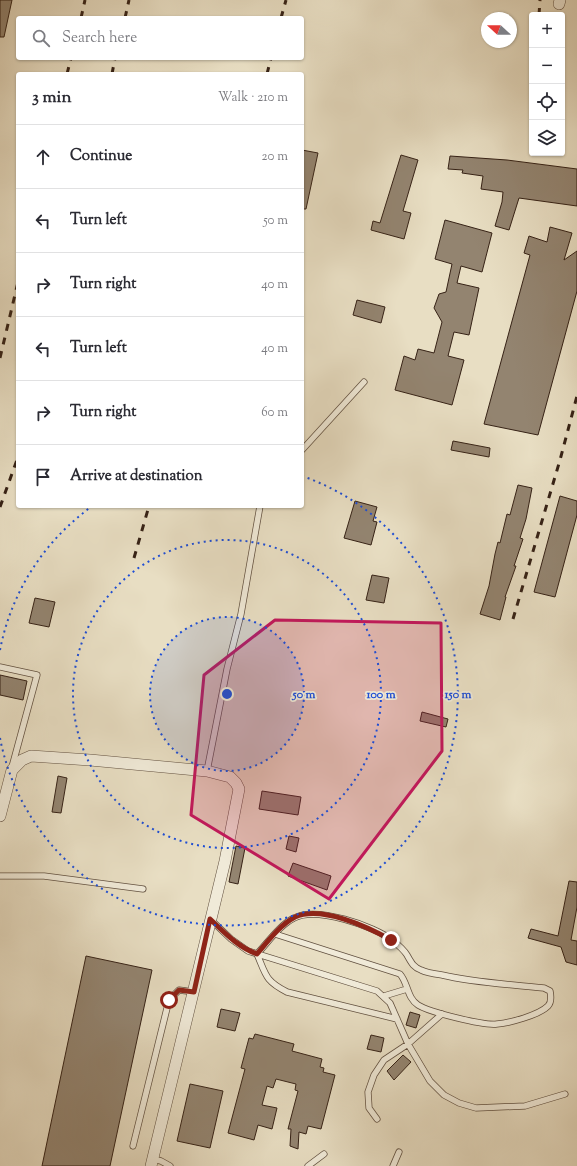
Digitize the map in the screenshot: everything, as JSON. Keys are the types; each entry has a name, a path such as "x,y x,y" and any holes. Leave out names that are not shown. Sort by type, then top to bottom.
{"street":[{"path":"0,816 12,770 22,760 31,756 207,771 230,777 239,789 225,861 152,1162"}],"lane":[{"path":"304,448 364,382"},
{"path":"207,771 227,669 241,614 260,508"},
{"path":"0,667 37,675 12,770"},
{"path":"0,876 44,876 142,889"},
{"path":"257,954 275,934 286,923 296,917 306,914 332,915 371,929 391,940 407,954 413,965 422,971 453,978 544,988 550,991 552,998 549,1005 532,1016 496,1025 442,1014 430,1011 416,1004 409,996 405,980 400,974 275,934"},
{"path":"210,919 238,944 257,954 377,991 384,996 390,1003 408,1044 430,1082 444,1095 459,1103 476,1108 525,1106 565,1094"},
{"path":"257,954 267,977 274,985 287,992 397,1019"},
{"path":"384,996 407,989"},
{"path":"133,1146 169,1000 179,990 194,992"},
{"path":"377,1120 369,1108 368,1092 374,1075 384,1060 408,1044 442,1014"},
{"path":"393,1166 399,1152"},
{"path":"308,1166 324,1154"},
{"path":"152,1162 161,1161 170,1166"}],"highlighted area":[{"path":"275,620 441,623 442,751 329,899 191,815 204,675"}],"building":[{"path":"0,0 12,0 4,37 0,37"},
{"path":"304,150 318,153 306,209 304,209"},
{"path":"401,155 418,160 403,211 411,213 404,239 371,230 373,221 380,223"},
{"path":"450,156 507,160 577,169 577,206 519,198 509,230 495,226 502,202 503,192 481,189 483,176 462,173 463,170 448,169"},
{"path":"445,220 492,233 482,272 461,266 457,283 479,288 469,335 454,332 448,356 464,360 452,405 395,390 404,356 415,360 418,349 434,353 442,322 434,308 439,294 446,292 452,264 435,259"},
{"path":"550,227 572,233 564,260 577,251 577,291 538,435 484,424 530,255 524,253 529,236 547,242"},
{"path":"357,300 385,307 381,323 353,315"},
{"path":"453,441 490,448 489,457 451,450"},
{"path":"518,485 532,488 526,519 520,538 523,539 514,566 516,566 505,597 500,620 480,614 489,586 498,542 500,543 507,514 510,515"},
{"path":"560,496 577,501 577,515 555,597 534,592"},
{"path":"355,501 377,507 373,521 377,522 371,545 344,538"},
{"path":"372,575 389,578 384,603 366,600"},
{"path":"35,598 55,602 49,627 29,623"},
{"path":"0,675 27,681 23,700 0,695"},
{"path":"422,712 448,719 446,727 420,721"},
{"path":"58,776 67,778 61,813 52,812"},
{"path":"262,791 301,797 298,815 259,809"},
{"path":"289,836 299,838 296,852 286,849"},
{"path":"236,846 245,848 238,884 229,882"},
{"path":"293,863 331,876 327,890 288,876"},
{"path":"569,881 577,882 577,907 571,940 577,941 577,965 566,962 561,947 528,938 531,929 558,936"},
{"path":"86,956 152,970 110,1166 42,1166"},
{"path":"221,1009 240,1013 235,1031 217,1027"},
{"path":"410,1012 420,1015 416,1028 406,1025"},
{"path":"255,1034 294,1044 292,1051 322,1059 320,1067 324,1068 323,1072 335,1075 321,1129 308,1126 306,1134 299,1132 298,1149 290,1146 291,1129 288,1129 298,1091 295,1090 296,1084 276,1079 273,1088 267,1086 262,1105 277,1108 272,1129 258,1125 254,1140 228,1133 245,1069 241,1068 249,1038 253,1039"},
{"path":"371,1035 384,1038 381,1052 367,1049"},
{"path":"403,1055 411,1062 394,1080 387,1071"},
{"path":"190,1084 223,1091 210,1148 177,1141"}],"railway":[{"path":"81,16 85,0"},
{"path":"125,16 129,0"},
{"path":"282,16 286,0"},
{"path":"539,12 540,0"},
{"path":"68,72 70,60"},
{"path":"112,72 115,60"},
{"path":"268,72 270,60"},
{"path":"0,358 16,290"},
{"path":"513,619 560,460 577,396"},
{"path":"0,507 16,463"},
{"path":"134,558 148,508"}],"route":[{"path":"169,1000 179,990 194,992 210,919 231,939 257,954 286,923 296,917 306,914 332,915 371,929 391,940"}]}
